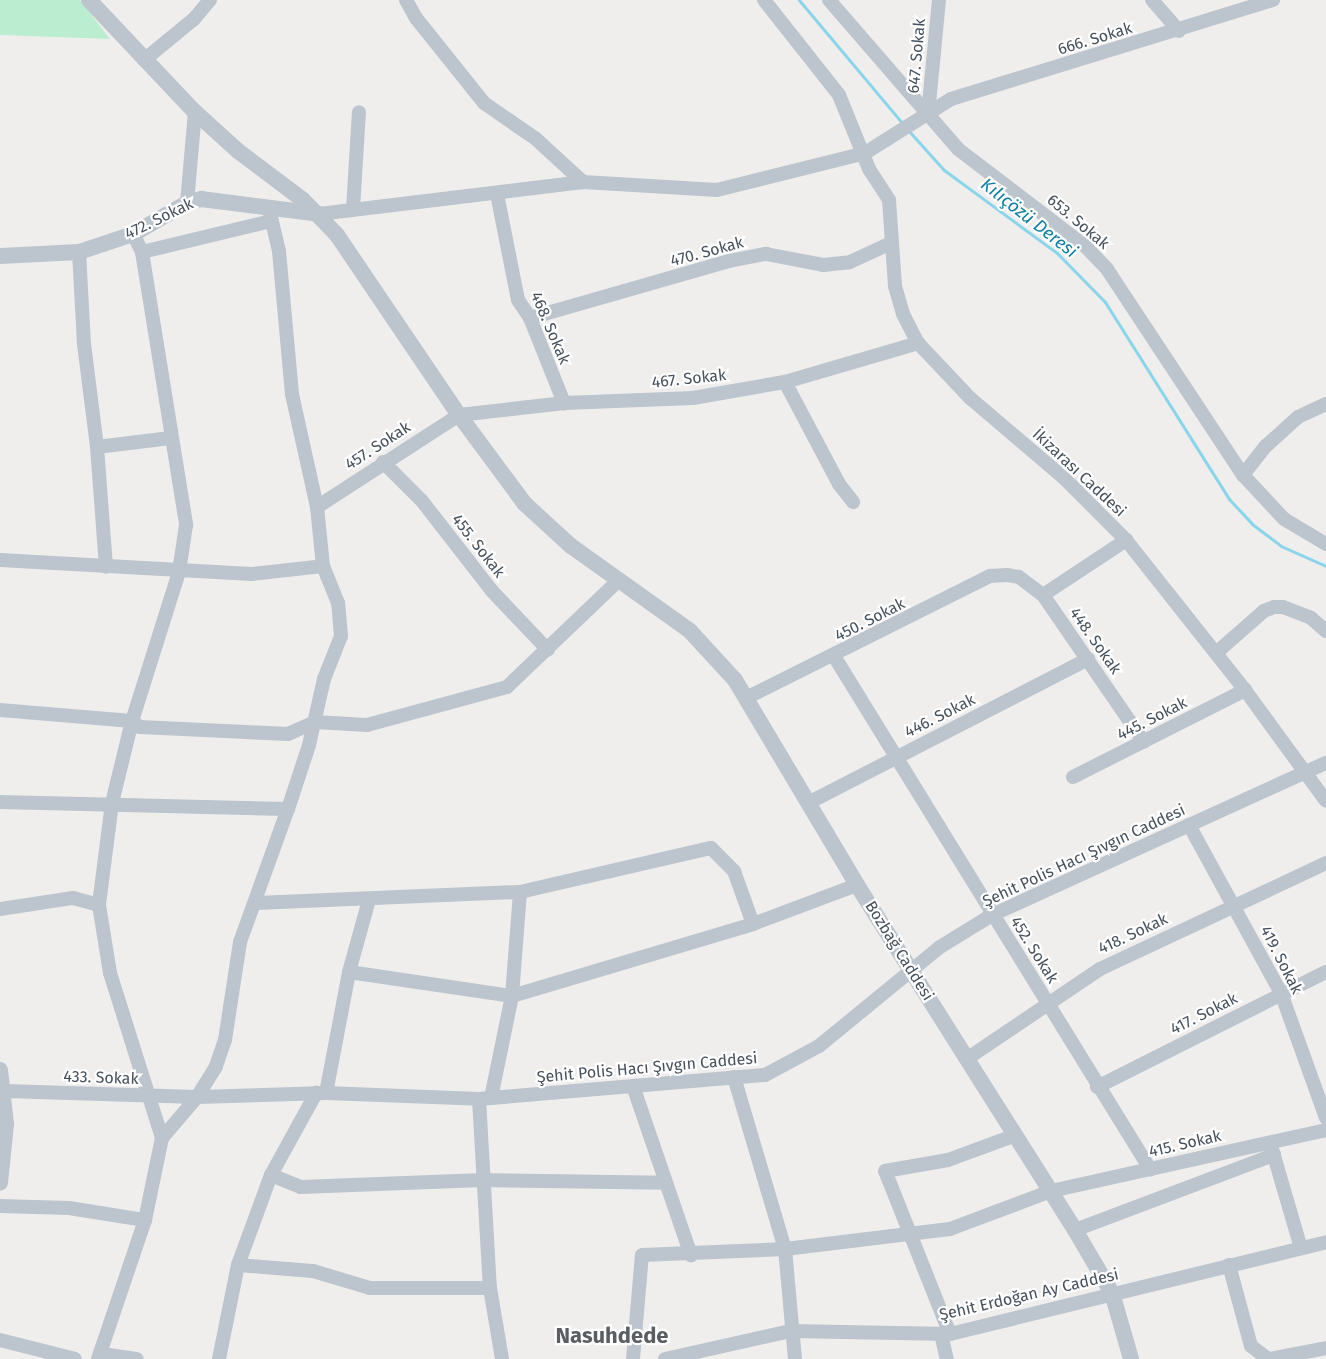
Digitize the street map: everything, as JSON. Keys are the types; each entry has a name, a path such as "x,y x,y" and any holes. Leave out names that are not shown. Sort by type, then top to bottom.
{"street":[{"name":"Bozbağ Caddesi","path":"89,0 195,112 238,151 319,214 337,235 459,415 524,503 572,546 701,641 748,697 857,885 1076,1230 1112,1293 1131,1359"},
{"path":"144,60 194,19 210,0"},
{"path":"406,0 416,18 484,103 536,139 583,182"},
{"name":"İkizarası Caddesi","path":"764,0 839,95 865,153 874,180 889,200 891,243 898,299 918,343 970,398 1064,478 1126,540 1245,690 1326,801"},
{"name":"653. Sokak","path":"829,0 958,149 1086,247 1107,269 1244,476 1284,519 1326,544"},
{"name":"647. Sokak","path":"928,114 939,0"},
{"path":"1152,0 1179,31"},
{"name":"666. Sokak","path":"319,214 583,182 717,189 865,153 890,140 951,99 1179,31 1273,0"},
{"path":"187,203 195,112"},
{"path":"353,209 359,112"},
{"name":"468. Sokak","path":"497,194 518,300 530,318 564,403"},
{"name":"472. Sokak","path":"0,256 79,252 133,234 187,203 217,199 270,215 319,214"},
{"path":"142,252 270,215 279,251 292,394 317,507 323,566 342,621 315,722 288,809 233,972 225,1040 216,1066 196,1097 162,1138"},
{"path":"133,234 142,252 170,438 184,497 186,525 179,572 132,721 112,803 99,905 110,973 162,1138 145,1220 100,1356 137,1359"},
{"name":"470. Sokak","path":"530,318 729,261 766,254 823,265 850,262 891,243"},
{"path":"79,252 84,344 97,447 106,567"},
{"name":"467. Sokak","path":"459,415 564,403 693,398 785,382 918,343"},
{"path":"785,382 839,484 853,502"},
{"path":"1244,476 1266,446 1298,417 1326,405"},
{"name":"457. Sokak","path":"317,507 383,462 459,415"},
{"path":"97,447 170,438"},
{"name":"455. Sokak","path":"383,462 422,501 492,591 548,650"},
{"path":"1043,595 1126,540"},
{"path":"0,560 179,572 252,574 323,566"},
{"name":"448. Sokak","path":"1006,574 1019,578 1043,595 1144,742"},
{"name":"450. Sokak","path":"748,697 990,576 1006,574"},
{"path":"0,710 132,721 140,727 288,734 315,722 367,725 507,687 619,580"},
{"path":"1216,653 1264,611 1274,607 1283,607 1311,618 1326,630"},
{"name":"452. Sokak","path":"834,656 898,756 992,915 1048,1002 1097,1087 1150,1169"},
{"name":"446. Sokak","path":"808,803 1088,659"},
{"name":"445. Sokak","path":"1073,777 1245,690"},
{"name":"Şehit Polis Hacı Şıvgın Caddesi","path":"196,1097 321,1093 485,1098 765,1075 807,1054 940,947 992,915 1326,763"},
{"path":"0,801 288,809"},
{"name":"419. Sokak","path":"1189,825 1281,993 1326,1118"},
{"path":"256,903 520,892 711,848 734,871 753,924"},
{"name":"418. Sokak","path":"968,1058 1100,969 1326,863"},
{"path":"349,972 512,996 753,924 857,885"},
{"path":"502,1359 490,1288 483,1180 485,1098 512,996 520,892"},
{"path":"0,909 73,898 99,905"},
{"path":"219,1359 238,1265 272,1175 321,1093 349,972 369,900"},
{"name":"417. Sokak","path":"1097,1087 1326,972"},
{"path":"0,1070 4,1091 0,1183"},
{"path":"734,1077 785,1249 790,1331 795,1359"},
{"path":"633,1086 691,1255"},
{"name":"433. Sokak","path":"4,1091 196,1097"},
{"name":"415. Sokak","path":"633,1359 642,1255 691,1255 785,1249 950,1229 1051,1191 1326,1130"},
{"path":"947,1359 946,1334 911,1234 885,1171 948,1160 1016,1135"},
{"path":"1269,1142 1301,1248"},
{"path":"1076,1230 1274,1155"},
{"path":"272,1175 301,1187 483,1180 665,1183"},
{"path":"0,1206 69,1208 145,1220"},
{"name":"Şehit Erdoğan Ay Caddesi","path":"665,1359 790,1331 946,1334 1326,1242"},
{"path":"238,1265 313,1271 370,1288 490,1288"},
{"path":"1229,1265 1251,1346 1269,1359 1326,1348"},
{"path":"0,1340 75,1359"}],"green space":[{"path":"0,0 80,0 110,39 0,35"}],"waterway":[{"name":"Kılıçözü Deresi","path":"799,0 904,125"},
{"name":"Kılıçözü Deresi","path":"908,130 944,170 1057,253 1105,302 1229,499 1252,524 1281,546 1326,566"}],"district":[{"name":"Nasuhdede","path":"612,1336"}]}
